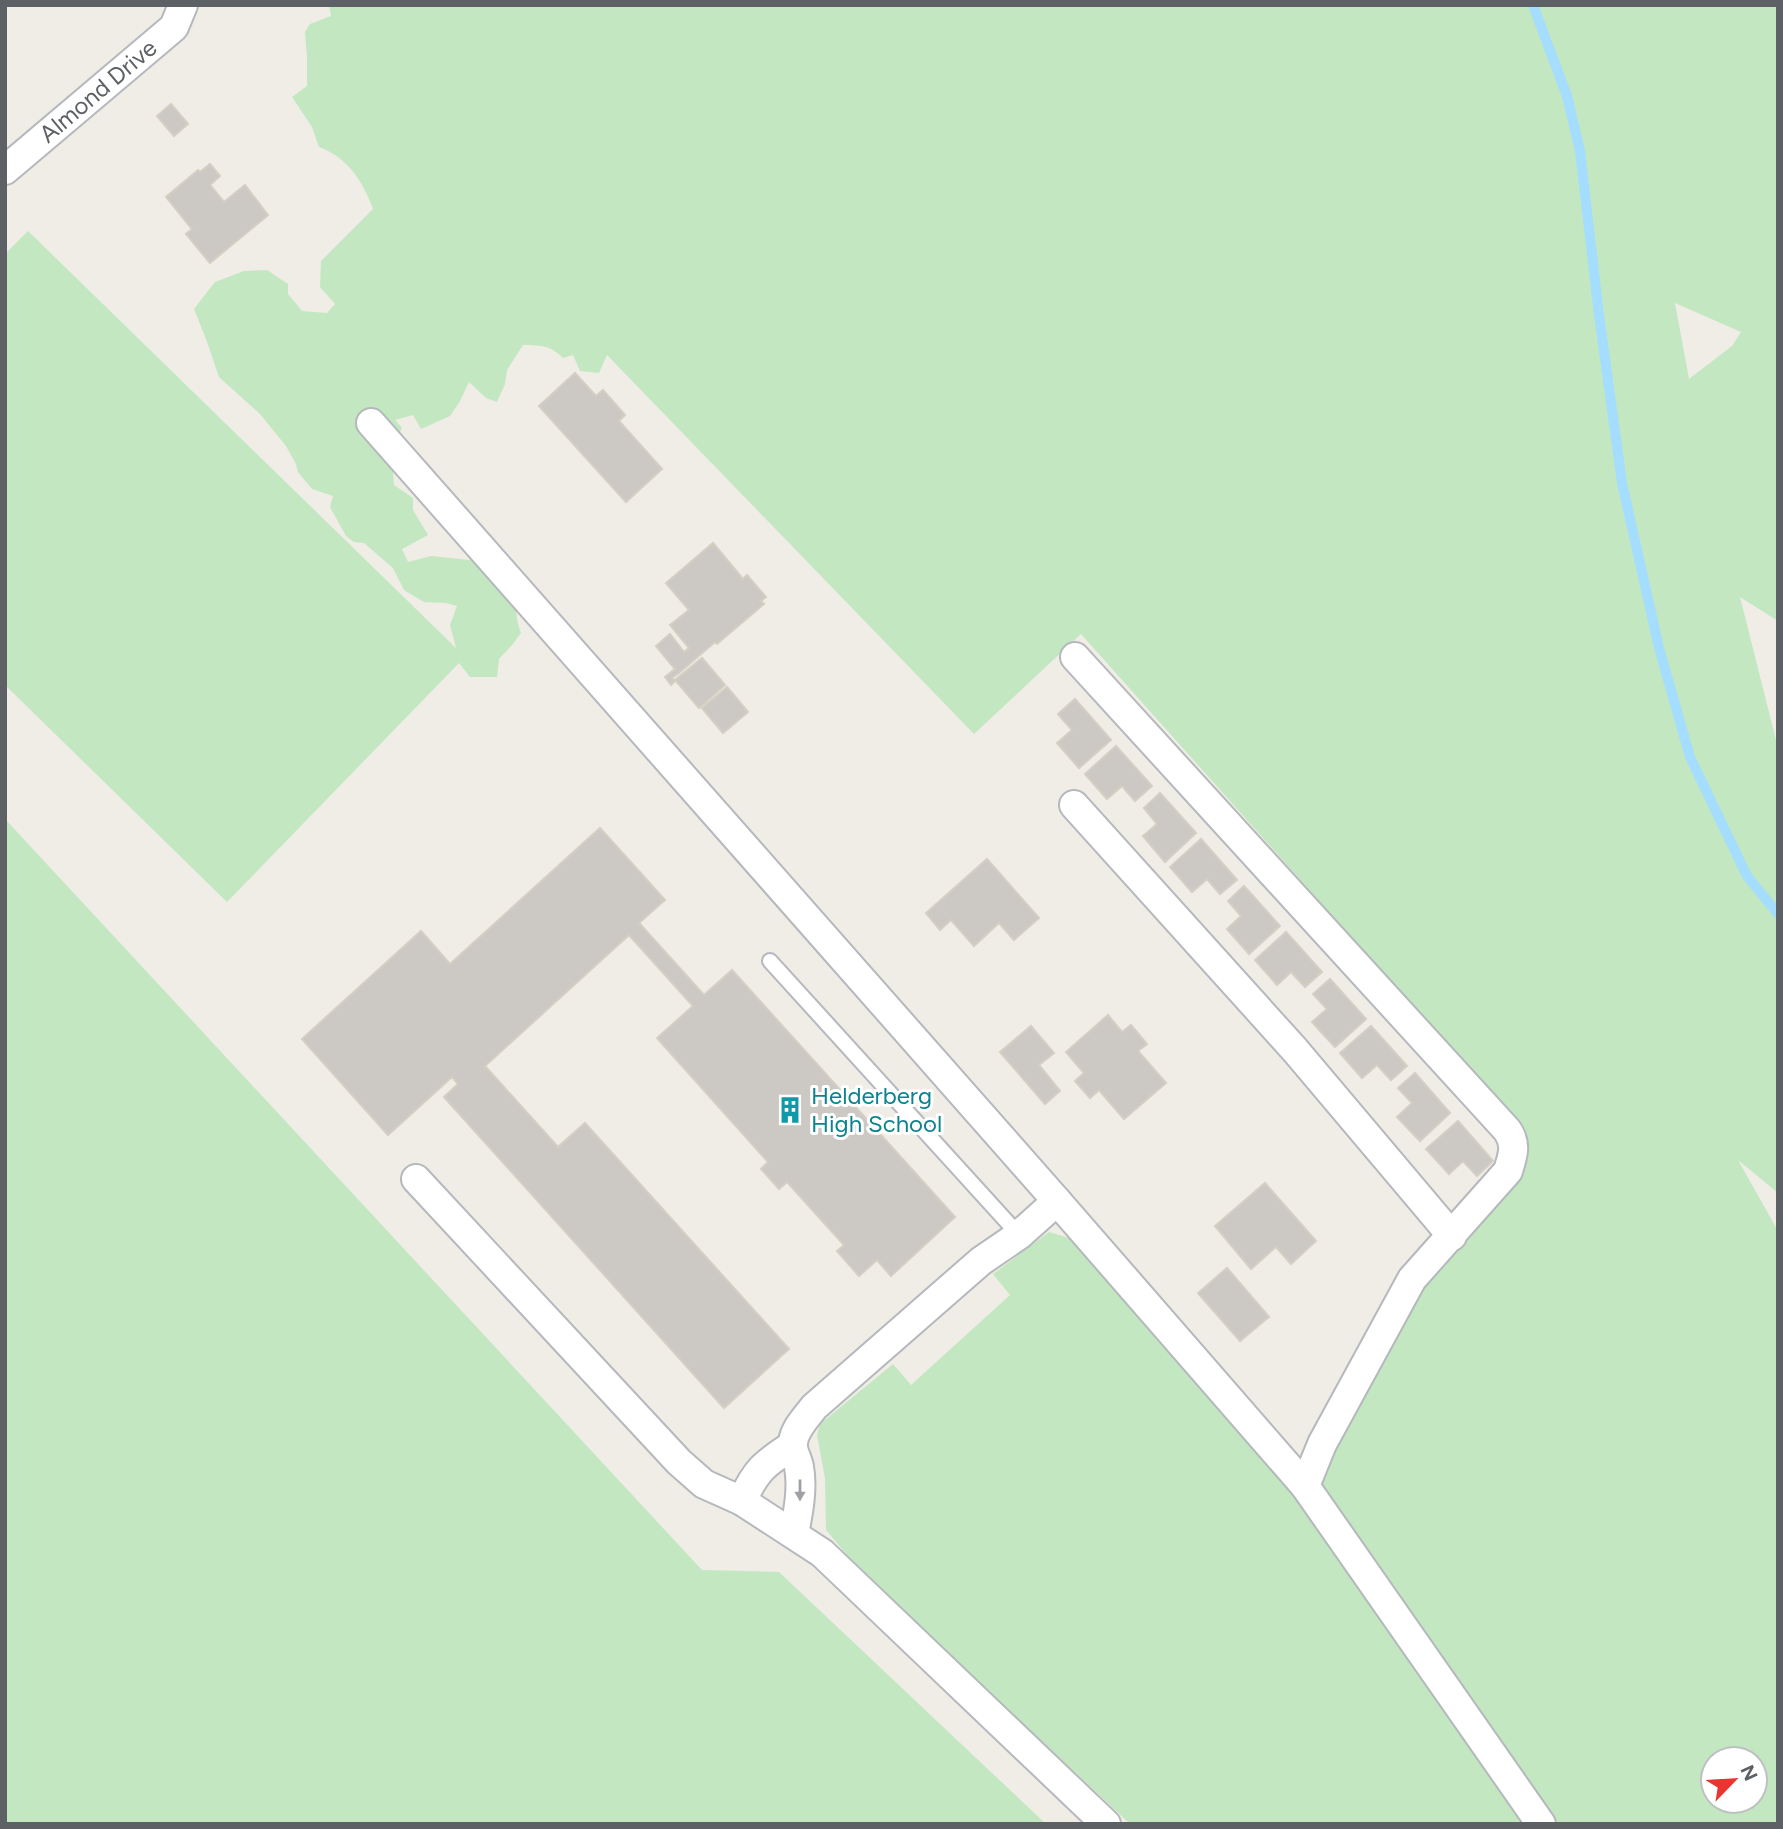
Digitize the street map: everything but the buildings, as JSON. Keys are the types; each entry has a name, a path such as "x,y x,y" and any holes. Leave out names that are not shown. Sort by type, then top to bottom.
{"street":[{"name":"Almond Drive","path":"5,170 174,27 183,5"},
{"path":"371,423 1305,1486 1541,1824"},
{"path":"1075,657 1511,1136 1514,1153 1508,1171 1412,1279 1322,1444 1305,1486"},
{"path":"1074,805 1294,1050 1452,1236"},
{"path":"416,1178 679,1462 704,1483 742,1501 822,1553 1106,1824"},
{"path":"794,1534 799,1505 800,1469 793,1445 797,1430 814,1407 981,1261 1019,1236 1057,1201"},
{"path":"742,1501 752,1480 767,1462 793,1445"}],"lane":[{"path":"770,961 1019,1236"}],"green space":[{"path":"329,5 1778,5 1778,621 1740,597 1778,748 1778,1193 1738,1160 1778,1231 1778,1824 1554,1824 1323,1499 1323,1456 1419,1285 1519,1168 1486,1088 1081,634 974,734 607,355 599,373 580,371 573,355 563,358 549,348 523,345 507,370 505,384 497,402 486,398 469,382 450,416 421,429 413,415 395,420 402,428 389,454 398,463 393,472 394,485 413,498 413,510 428,535 402,549 408,562 431,556 479,561 519,586 516,610 521,633 499,659 497,677 470,677 459,663 227,902 5,685 5,254 28,231 456,648 450,625 457,606 424,602 404,590 393,568 364,543 354,542 346,536 330,507 333,496 312,489 298,472 286,446 260,414 219,377 194,309 215,282 244,271 267,270 288,284 288,294 302,311 327,313 335,304 320,287 321,261 373,209 353,171 338,157 319,147 312,127 292,97 307,86 305,32 310,24 331,16","holes":["1675,303 1741,332 1732,346 1689,379"]},
{"path":"5,819 702,1570 779,1572 1046,1824 5,1824"},
{"path":"1049,1232 1082,1242 1295,1492 1528,1824 1130,1824 859,1569 826,1530 825,1478 817,1435 820,1424 893,1364 911,1385 1010,1295 993,1274"}],"waterway":[{"path":"1533,5 1567,96 1580,151 1622,483 1659,648 1690,757 1747,876 1778,914"}],"place":[{"name":"Helderberg High School","path":"790,1110"}]}
